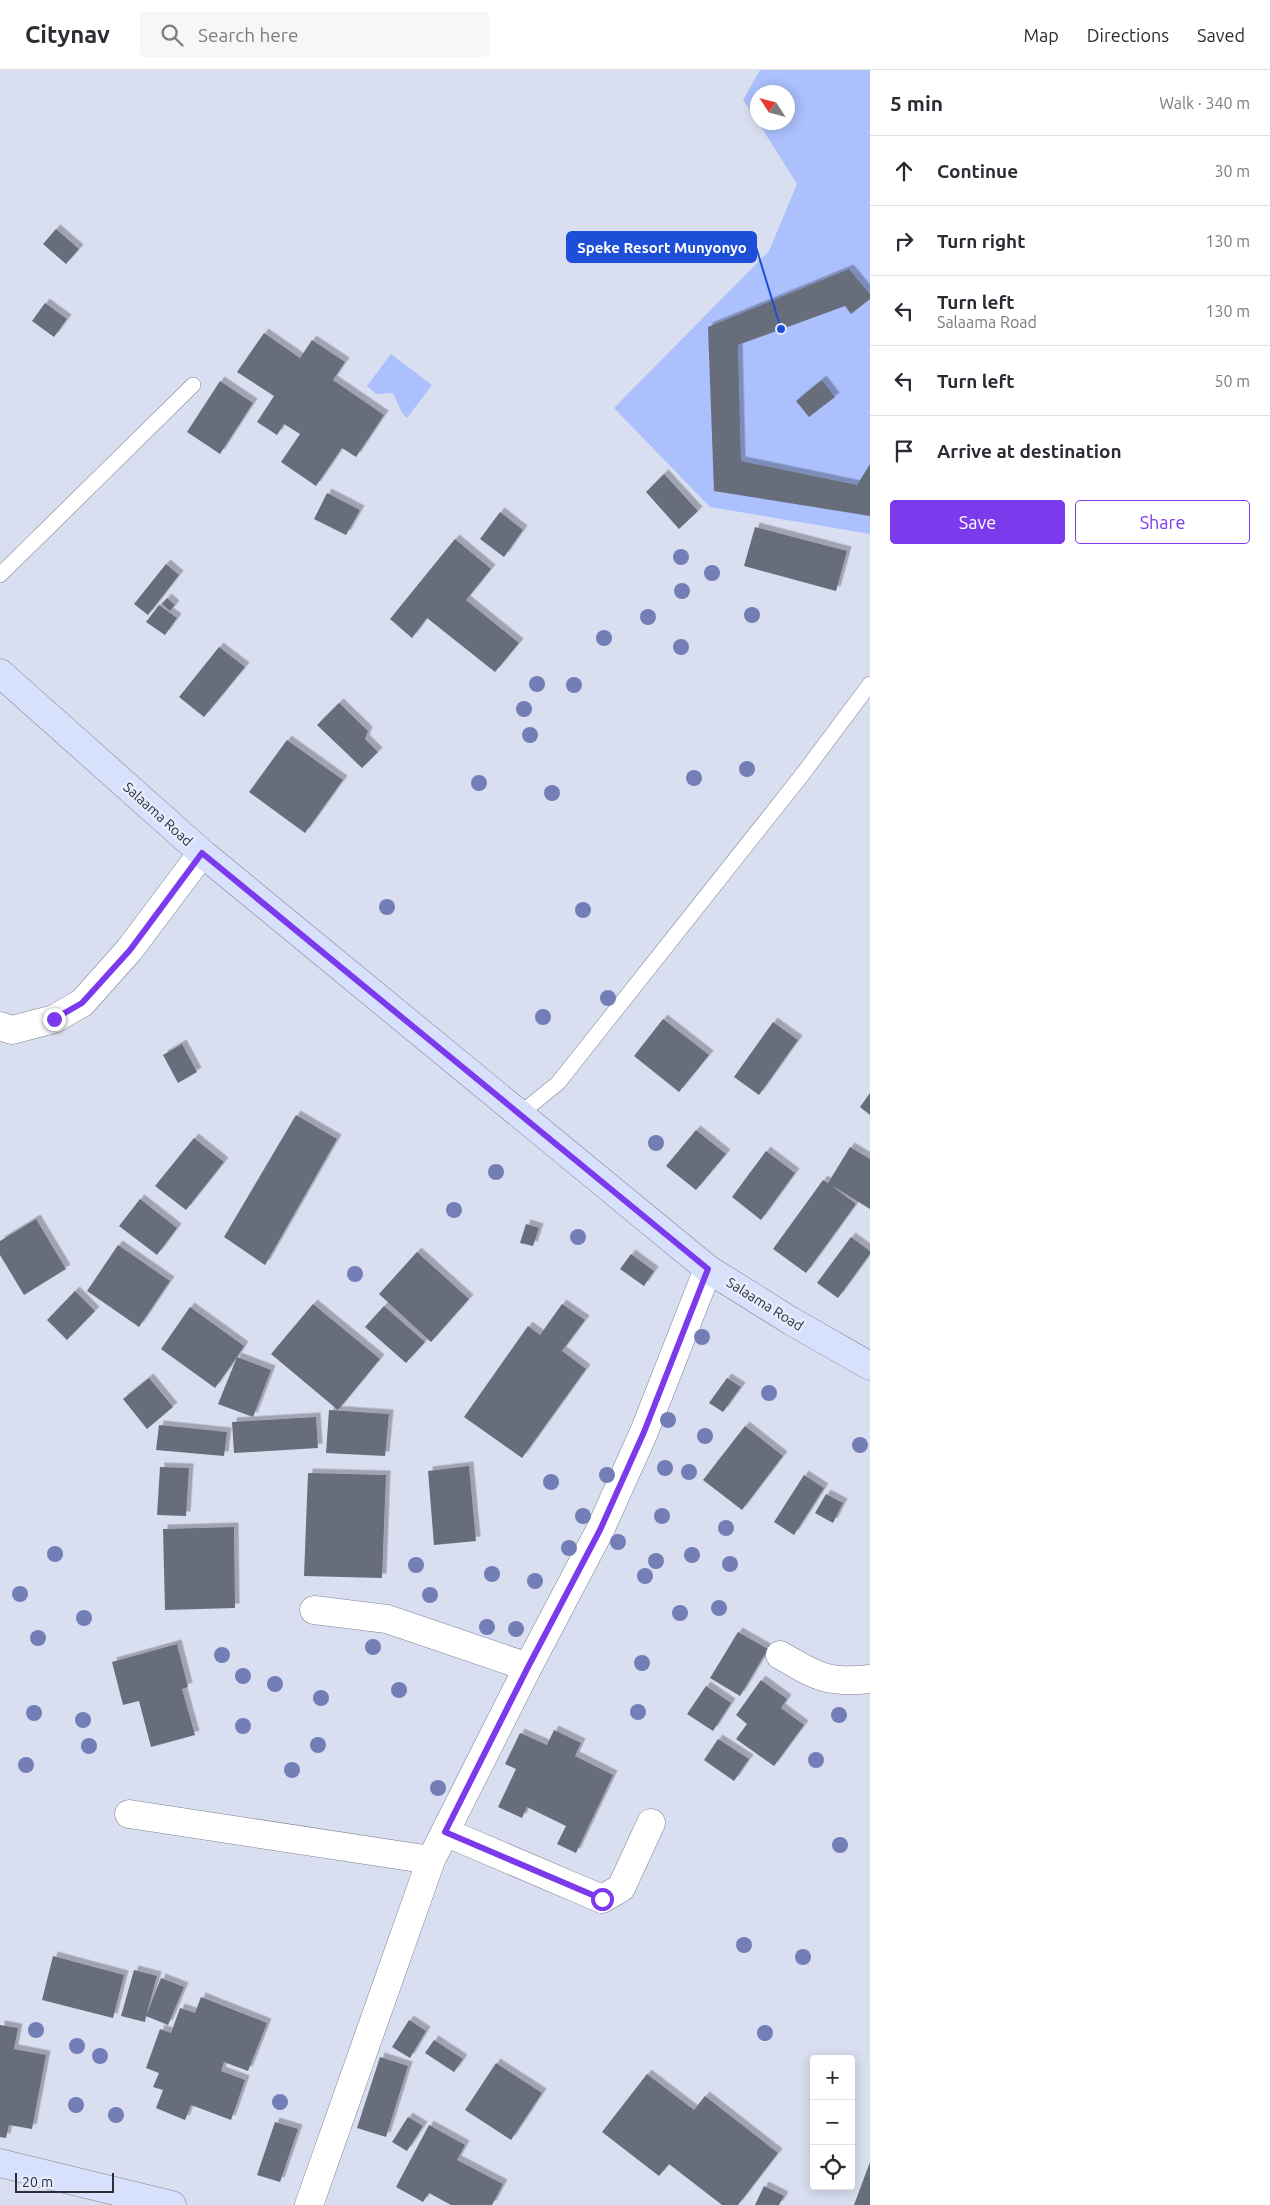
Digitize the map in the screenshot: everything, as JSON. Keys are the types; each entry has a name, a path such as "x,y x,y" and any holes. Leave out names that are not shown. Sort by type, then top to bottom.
{"street":[{"name":"Salaama Road","path":"0,673 202,853 708,1269 791,1321 870,1366"},
{"path":"0,1026 12,1030 54,1019 82,1003 130,950 202,853"},
{"path":"309,2205 431,1860 528,1667 600,1530 644,1432 708,1269"},
{"path":"314,1610 387,1619 528,1667"},
{"path":"780,1655 815,1675 844,1682 870,1679"},
{"path":"129,1814 431,1860"},
{"path":"445,1832 602,1899 621,1888 651,1823"},
{"path":"0,2163 172,2205"}],"lane":[{"path":"0,576 193,385"},
{"path":"520,1114 558,1083 802,775 870,684"}],"shaded area":[{"path":"760,70 870,70 870,534 710,507 614,408 769,251 797,184 763,130 795,130 795,85 752,85"},
{"path":"750,88 750,110 743,100"},
{"path":"391,354 432,385 407,418 402,413 393,393 376,394 367,386"}],"building":[{"path":"56,229 79,249 66,264 43,244"},
{"path":"849,269 870,294 870,299 851,314 845,306 738,345 741,461 857,485 870,464 870,516 714,491 708,327"},
{"path":"45,303 67,319 54,337 32,321"},
{"path":"264,333 300,358 312,340 345,362 333,380 384,415 356,457 342,448 316,486 281,462 300,434 284,424 277,435 257,422 274,396 237,372"},
{"path":"822,380 835,397 809,417 796,401"},
{"path":"220,381 253,403 220,454 187,432"},
{"path":"664,474 698,511 679,529 646,492"},
{"path":"327,493 360,510 346,535 314,519"},
{"path":"500,512 523,530 504,557 480,539"},
{"path":"755,527 847,551 836,591 744,566"},
{"path":"455,539 491,569 466,600 519,643 495,672 427,618 412,638 390,619"},
{"path":"166,564 179,575 148,615 134,604"},
{"path":"167,598 175,605 170,611 162,604"},
{"path":"159,605 177,618 165,635 146,622"},
{"path":"219,647 245,667 204,717 179,697"},
{"path":"339,703 368,731 365,739 378,752 362,768 317,725"},
{"path":"287,740 343,780 305,833 249,792"},
{"path":"663,1019 709,1055 679,1092 634,1056"},
{"path":"773,1022 798,1040 759,1095 734,1077"},
{"path":"182,1044 197,1072 178,1083 163,1055"},
{"path":"870,1093 870,1115 860,1107"},
{"path":"296,1115 337,1139 265,1265 224,1237"},
{"path":"696,1130 726,1154 696,1190 666,1166"},
{"path":"194,1138 224,1162 186,1210 155,1186"},
{"path":"850,1147 870,1159 870,1209 831,1185 856,1204 806,1273 773,1249 823,1180 828,1183"},
{"path":"766,1151 795,1173 761,1220 732,1197"},
{"path":"140,1199 177,1228 157,1255 119,1226"},
{"path":"36,1219 66,1269 24,1295 0,1255 0,1241"},
{"path":"526,1224 539,1228 533,1246 520,1243"},
{"path":"851,1237 870,1251 870,1254 838,1298 817,1283"},
{"path":"118,1245 170,1281 139,1327 87,1291"},
{"path":"417,1252 469,1299 431,1342 379,1294"},
{"path":"631,1254 654,1271 644,1286 620,1269"},
{"path":"75,1291 95,1311 67,1340 47,1320"},
{"path":"313,1304 380,1359 338,1410 271,1354"},
{"path":"562,1304 585,1320 562,1351 586,1369 522,1458 464,1417 528,1326 540,1335"},
{"path":"384,1306 425,1342 406,1363 365,1327"},
{"path":"190,1307 244,1346 215,1388 161,1349"},
{"path":"237,1357 271,1370 253,1417 218,1404"},
{"path":"149,1378 173,1407 147,1429 123,1399"},
{"path":"727,1378 741,1387 723,1412 709,1403"},
{"path":"329,1410 389,1414 385,1456 326,1453"},
{"path":"316,1417 318,1448 234,1453 232,1422"},
{"path":"159,1425 227,1432 224,1456 156,1450"},
{"path":"745,1426 783,1456 742,1510 703,1480"},
{"path":"469,1466 476,1541 434,1545 428,1471"},
{"path":"160,1467 189,1468 186,1516 157,1515"},
{"path":"308,1473 386,1475 382,1578 304,1576"},
{"path":"804,1475 824,1488 794,1535 774,1522"},
{"path":"826,1494 843,1503 833,1523 815,1513"},
{"path":"234,1527 235,1608 165,1610 163,1529"},
{"path":"738,1632 768,1649 740,1696 710,1678"},
{"path":"177,1644 188,1687 182,1689 195,1735 151,1747 139,1701 123,1705 112,1662"},
{"path":"761,1680 787,1699 781,1708 804,1725 774,1766 736,1739 747,1724 736,1715"},
{"path":"706,1686 731,1703 713,1731 687,1714"},
{"path":"554,1730 581,1743 575,1756 613,1775 576,1853 557,1844 566,1826 527,1807 522,1818 498,1807 516,1769 505,1764 520,1733 547,1745"},
{"path":"718,1739 749,1759 734,1781 704,1760"},
{"path":"53,1956 124,1975 113,2018 42,2000"},
{"path":"134,1970 157,1976 145,2022 121,2016"},
{"path":"161,1978 184,1987 168,2025 146,2016"},
{"path":"201,1997 267,2023 248,2071 224,2062 221,2071 245,2080 231,2120 191,2105 185,2120 156,2108 163,2090 153,2087 159,2073 146,2068 160,2029 171,2033 180,2008 195,2013"},
{"path":"409,2020 426,2031 410,2058 392,2047"},
{"path":"0,2025 18,2028 14,2049 46,2055 32,2129 9,2125 6,2138 0,2137"},
{"path":"434,2040 463,2059 454,2072 425,2053"},
{"path":"380,2057 408,2066 386,2137 357,2128"},
{"path":"496,2063 542,2093 511,2140 465,2110"},
{"path":"647,2074 694,2110 705,2096 778,2153 738,2205 722,2205 669,2164 659,2176 602,2132"},
{"path":"408,2117 423,2126 407,2151 392,2142"},
{"path":"275,2122 298,2129 280,2182 257,2175"},
{"path":"429,2125 465,2145 457,2160 503,2184 492,2205 451,2205 429,2193 423,2202 396,2187"},
{"path":"870,2162 870,2205 854,2205"},
{"path":"764,2186 784,2196 779,2205 755,2205"}],"place":[{"name":"Speke Resort Munyonyo","path":"781,329"}],"route":[{"path":"54,1019 82,1003 130,950 202,853 708,1269 644,1432 600,1530 562,1600 445,1832 602,1899"}]}
